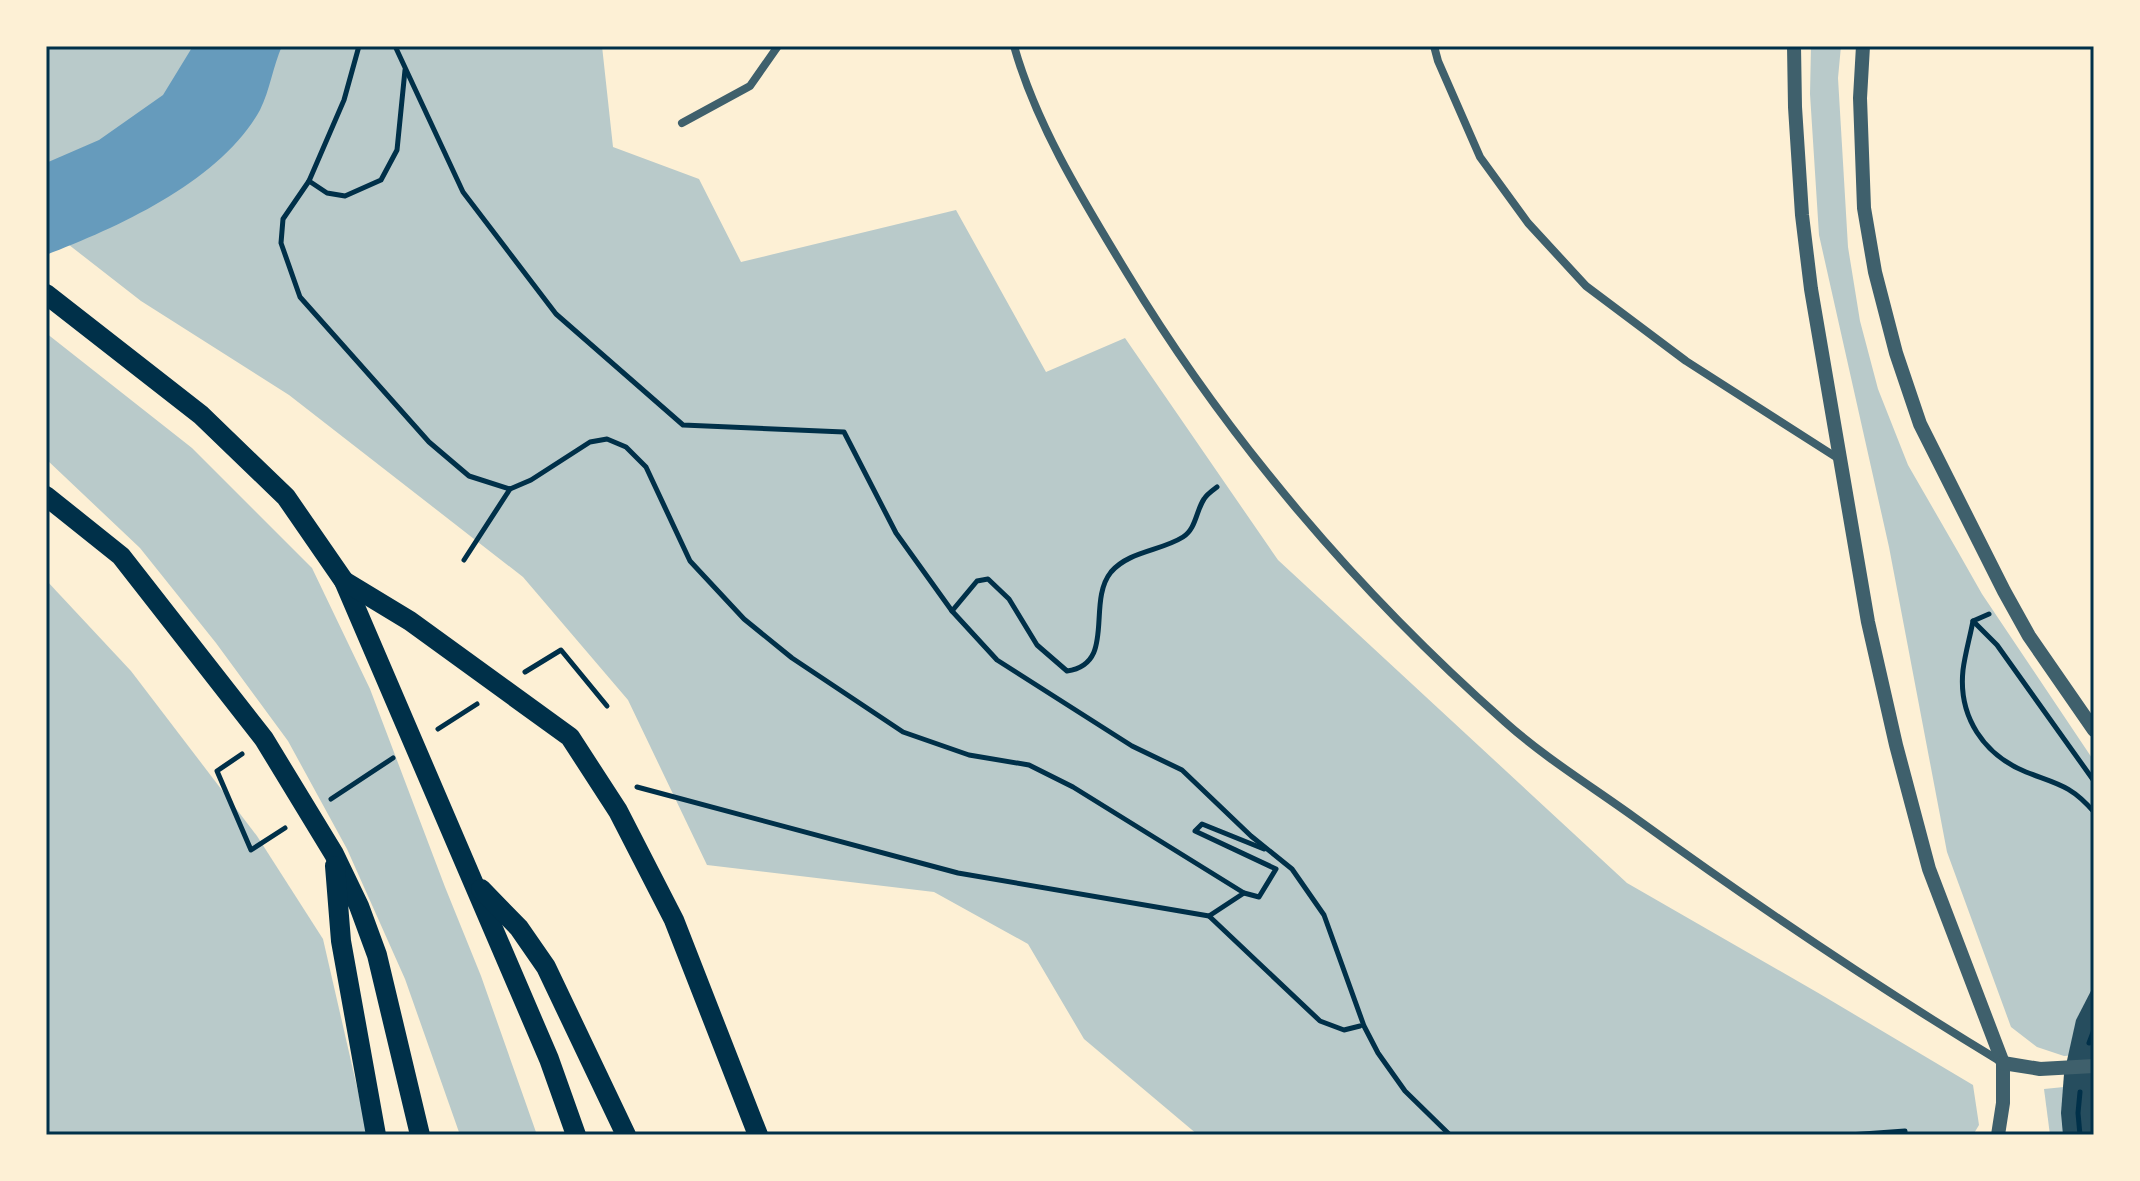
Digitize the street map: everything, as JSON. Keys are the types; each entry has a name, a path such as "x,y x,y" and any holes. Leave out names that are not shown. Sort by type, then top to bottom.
{"main road":[{"path":"46,294 201,415 265,476 286,497 344,581 549,1059 576,1135"},
{"path":"46,496 121,556 264,739 334,854 359,906 377,955 420,1135"},
{"path":"344,581 410,621 570,737 618,811 674,920 758,1135"},
{"path":"334,854 341,941 376,1135"},
{"path":"472,879 519,928 546,967 626,1135"}],"street":[{"path":"682,123 750,86 778,46"},
{"path":"1014,46 1049,133 1162,332 1229,424 1311,526 1395,616 1507,724 1698,863 2003,1063 2040,1069 2094,1066"},
{"path":"1434,46 1480,157 1528,223 1586,286 1686,361 1840,460"},
{"path":"1794,46 1802,215 1811,289 1868,622 1929,869 2003,1063 2003,1103 1998,1135"},
{"path":"1863,46 1860,98 1864,208 1875,272 1896,353 1920,424 2011,603 2029,636 2093,727"}],"path":[{"path":"359,46 344,100 309,181 283,219 281,243 300,297 429,442 469,476 510,489"},
{"path":"395,46 463,192 556,314 683,425 844,432 896,533 952,611 997,660 1132,746 1182,770 1251,836 1292,869 1324,915 1364,1026 1378,1053 1405,1091 1450,1135"},
{"path":"309,181 327,193 345,196 381,180 397,150 405,69"},
{"path":"464,560 510,489 531,480 590,442 607,439 626,447 646,467 690,561 744,619 792,658 903,732 969,755 1029,765 1073,787 1244,893 1259,897 1276,869 1195,831 1202,824 1264,849 1299,878"},
{"path":"952,611 977,581 988,579 1009,599 1037,645 1055,663 1067,671 1083,667 1093,657 1099,639 1099,601 1111,573 1135,556 1164,547 1187,535 1204,497 1217,487"},
{"path":"1973,621 2011,603"},
{"path":"1973,621 1997,645 2094,781"},
{"path":"1973,621 1963,671 1963,700 1976,735 2001,761 2054,780 2082,797 2094,812"},
{"path":"561,650 607,706"},
{"path":"217,771 251,850"},
{"path":"637,787 958,873 1209,916 1320,1021 1344,1030 1360,1026"},
{"path":"1209,916 1244,893"},
{"path":"1849,1135 1905,1131 1905,1135"}],"shaded area":[{"path":"46,46 602,46 613,147 699,179 741,262 956,210 1046,372 1125,338 1278,560 1627,883 1973,1085 1979,1125 1973,1135 1198,1135 1084,1039 1028,944 934,892 707,865 628,700 523,577 289,395 141,301 46,227"},
{"path":"1811,46 1841,46 1838,78 1848,247 1860,321 1878,389 1908,465 1982,594 2094,761 2094,1054 2064,1056 2037,1047 2011,1027 1947,852 1889,547 1819,235 1810,94"},
{"path":"46,333 192,448 312,568 370,689 481,976 537,1135 460,1135 405,979 347,849 288,741 216,643 140,548 46,459"},
{"path":"46,580 131,671 257,836 323,939 368,1135 46,1135"},
{"path":"2094,1084 2094,1135 2050,1135 2044,1089"}],"water":[{"path":"193,46 282,46 260,110 243,135 220,159 166,199 105,231 46,255 46,163 99,140 163,95"}],"building":[{"path":"2094,985 2094,1135 2063,1135 2064,1074 2076,1020"}]}
